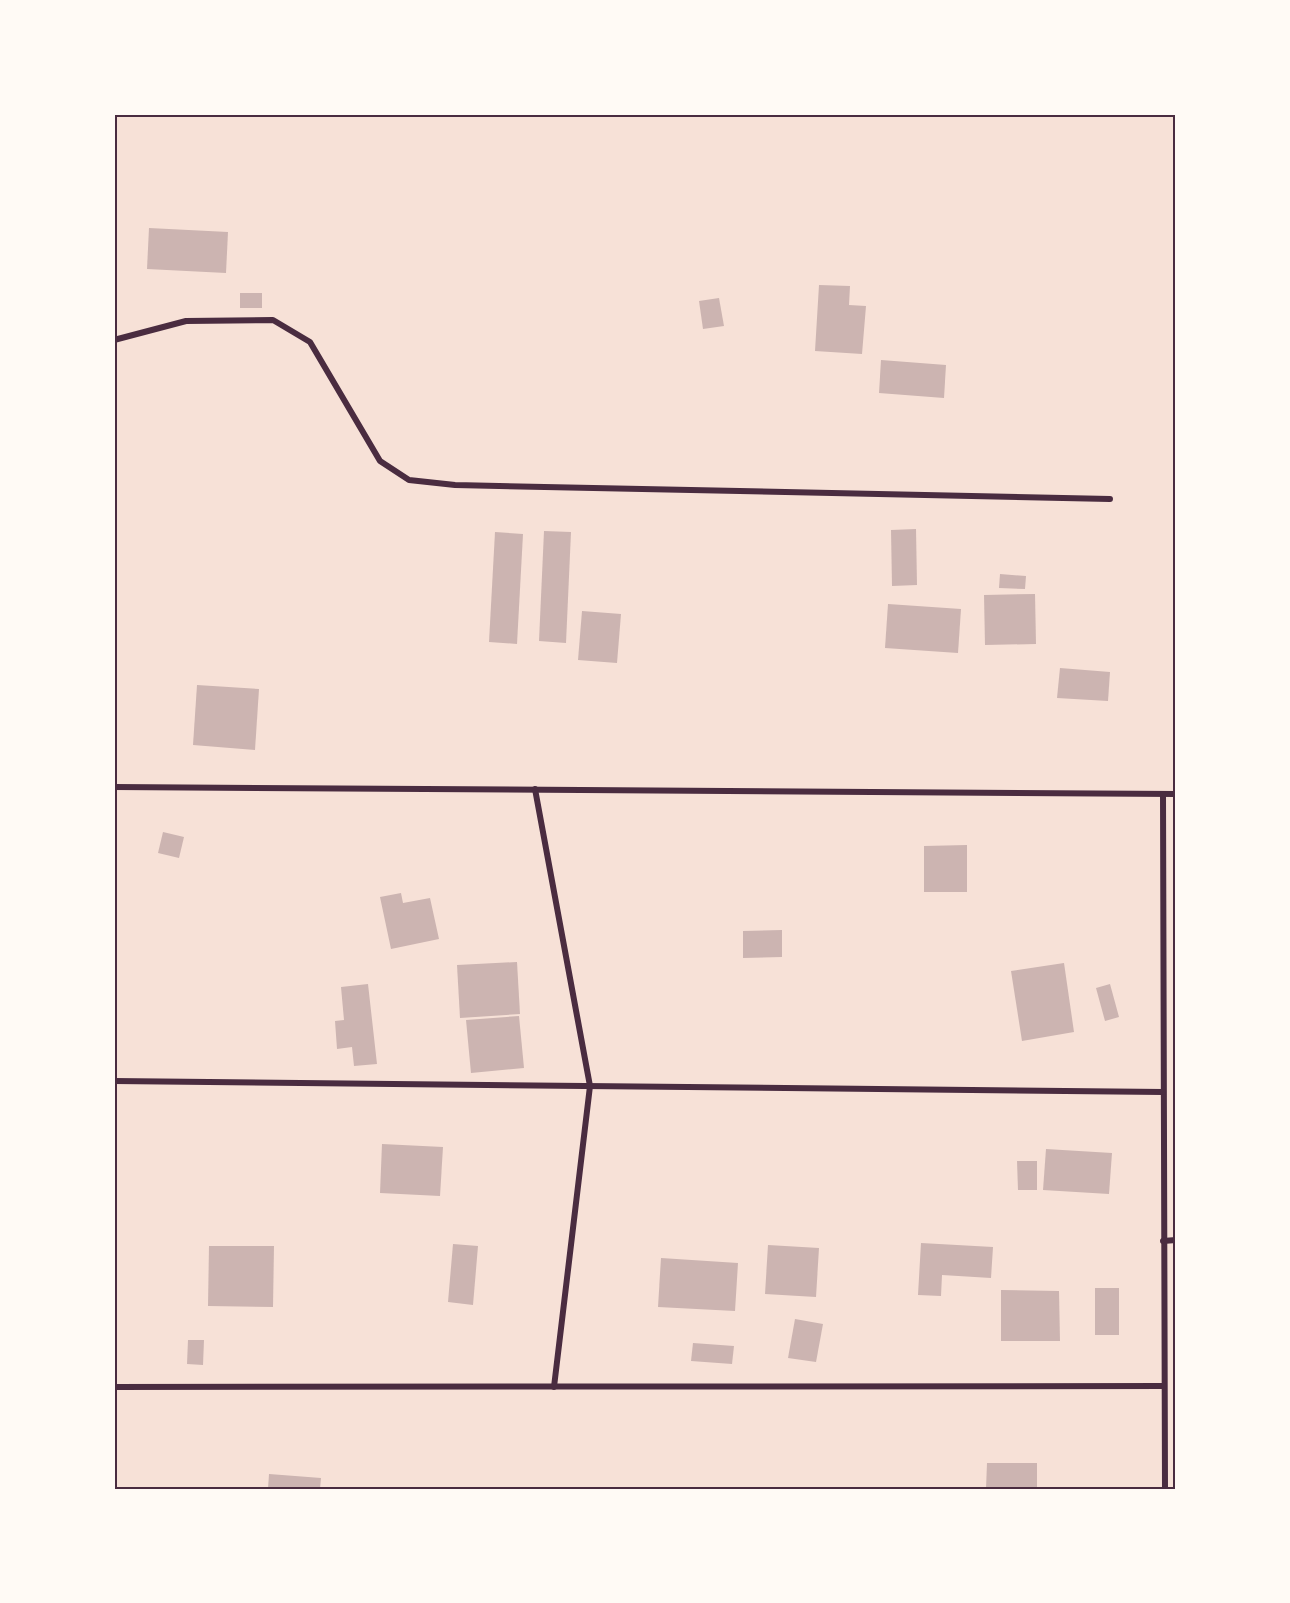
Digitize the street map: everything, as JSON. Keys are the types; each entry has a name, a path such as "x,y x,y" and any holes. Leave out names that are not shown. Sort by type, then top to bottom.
{"street":[{"path":"114,340 186,321 273,320 310,342 380,460 409,480 455,485 1110,499"},
{"path":"114,787 1176,794"},
{"path":"535,789 590,1086 554,1387"},
{"path":"1163,794 1165,1489"},
{"path":"114,1081 1163,1092"},
{"path":"1163,1241 1176,1240"},
{"path":"114,1387 1164,1386"}],"building":[{"path":"149,228 228,232 226,273 147,269"},
{"path":"819,285 850,286 849,305 866,306 862,354 815,351"},
{"path":"240,293 262,293 262,308 240,308"},
{"path":"719,298 724,326 703,329 699,301"},
{"path":"881,360 946,365 944,398 879,393"},
{"path":"916,529 917,585 892,586 891,530"},
{"path":"544,531 571,532 566,643 539,641"},
{"path":"495,532 523,534 517,644 489,642"},
{"path":"1000,574 1026,576 1025,589 999,588"},
{"path":"1035,594 1036,644 985,645 984,595"},
{"path":"888,604 961,609 958,653 885,648"},
{"path":"582,611 621,614 617,663 578,660"},
{"path":"1060,668 1110,672 1108,701 1057,698"},
{"path":"197,685 259,689 255,750 193,745"},
{"path":"163,832 184,837 179,858 158,853"},
{"path":"967,845 967,892 924,892 924,846"},
{"path":"401,893 403,903 430,898 439,939 391,949 380,897"},
{"path":"782,930 782,957 743,958 743,931"},
{"path":"517,962 520,1014 460,1018 457,965"},
{"path":"1064,963 1074,1032 1022,1041 1011,971"},
{"path":"368,984 377,1064 354,1066 352,1047 337,1049 335,1021 344,1020 341,987"},
{"path":"1110,984 1119,1017 1105,1021 1096,988"},
{"path":"519,1016 524,1068 471,1073 466,1020"},
{"path":"382,1144 443,1147 440,1196 380,1193"},
{"path":"1046,1149 1112,1153 1109,1194 1043,1190"},
{"path":"1017,1161 1037,1161 1037,1190 1018,1190"},
{"path":"921,1243 993,1247 991,1278 942,1275 941,1296 918,1295"},
{"path":"453,1244 478,1246 473,1305 448,1302"},
{"path":"768,1245 819,1248 816,1297 765,1294"},
{"path":"209,1246 274,1246 273,1307 208,1306"},
{"path":"661,1258 738,1263 735,1311 658,1307"},
{"path":"1095,1288 1119,1288 1119,1335 1095,1335"},
{"path":"1001,1290 1059,1291 1060,1341 1001,1341"},
{"path":"795,1319 823,1324 816,1362 788,1358"},
{"path":"188,1340 204,1340 203,1365 187,1364"},
{"path":"693,1343 734,1346 732,1364 691,1361"},
{"path":"987,1463 1037,1463 1037,1489 986,1489"},
{"path":"269,1474 321,1478 320,1489 268,1489"}]}
